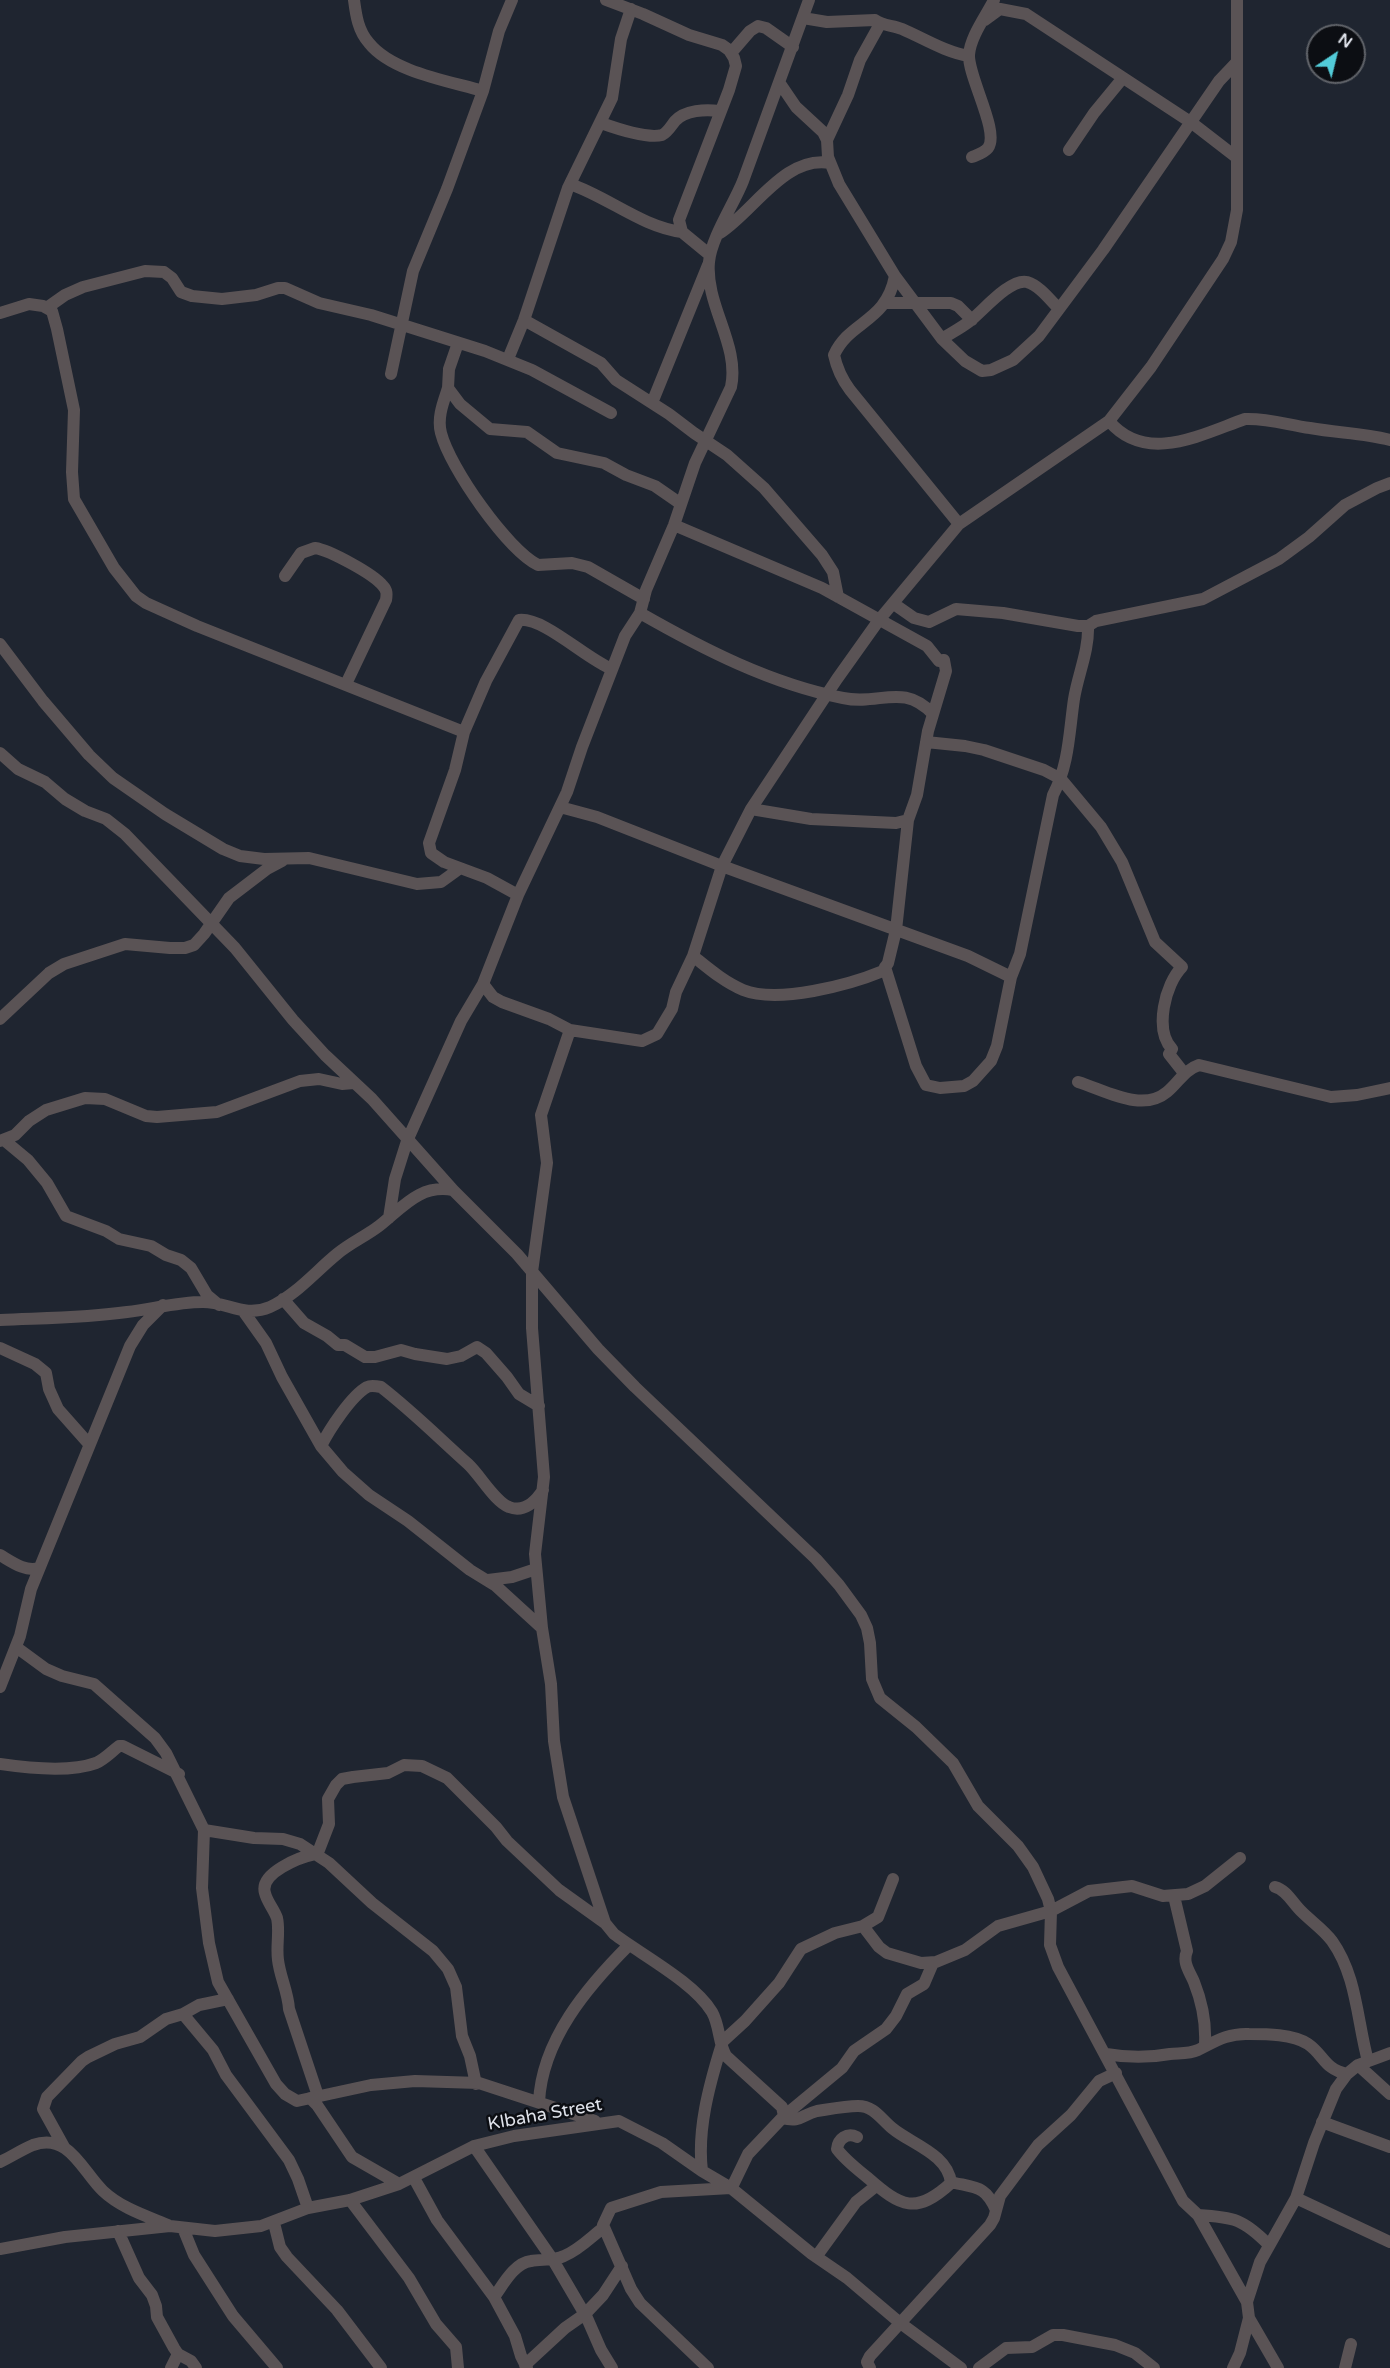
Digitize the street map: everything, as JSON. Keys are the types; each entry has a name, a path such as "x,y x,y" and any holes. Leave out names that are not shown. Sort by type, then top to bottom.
{"street":[{"path":"354,0 362,33 368,43 387,59 416,71 483,91"},
{"path":"391,374 413,271 447,189 483,91 499,31 513,0"},
{"path":"606,0 689,35 722,45 731,52 736,66 729,90 678,220 682,232"},
{"path":"652,403 719,233 742,183 809,0"},
{"path":"972,157 985,151 991,141 969,56 971,45 994,0"},
{"path":"483,984 493,997 501,1002 549,1018 570,1030 642,1041 653,1037 661,1030 693,956 722,866 750,809 879,620 959,524 1108,421 1151,367 1223,259 1231,242 1237,210 1237,0"},
{"path":"508,359 524,320 554,225 570,184 612,98 621,39 631,9"},
{"path":"985,20 1000,9 1026,14 1192,123 1236,157"},
{"path":"803,18 827,22 870,19 880,24 901,28 940,48 969,56"},
{"path":"827,140 848,95 860,60 880,24"},
{"path":"731,52 750,31 758,26 766,28 793,47"},
{"path":"779,82 796,106 823,132 827,140 830,163 838,184 895,276 942,339 971,366 982,371 991,370 1024,352 1103,250 1219,81 1237,62"},
{"path":"1068,150 1122,79"},
{"path":"601,123 627,131 661,135 680,116 705,110 719,111"},
{"path":"719,233 736,222 780,179 793,170 812,162 830,163"},
{"path":"389,1218 395,1179 407,1141 461,1021 483,984 518,895 560,807 612,669 628,630 640,613 695,464 727,398 733,375 732,358 715,310 710,259 682,232 645,220 603,197 570,184"},
{"path":"48,308 65,295 83,287 145,271 158,271 169,275 182,293 192,296 222,299 256,295 285,288 319,303 355,311 508,359 611,413"},
{"path":"895,276 886,303 838,348 834,355 838,371 850,390 959,524"},
{"path":"942,339 972,320 991,300 1022,282 1039,289 1059,309"},
{"path":"886,303 951,303 958,306 972,320"},
{"path":"0,314 29,304 52,311 74,410 72,472 74,499 128,587 146,603 187,621 464,732"},
{"path":"524,320 601,363 616,380 727,455 786,511 828,563 836,581 838,597"},
{"path":"458,343 449,369 448,388 440,419 441,432 451,460 483,508 515,545 538,566 572,563 588,567 644,599"},
{"path":"448,388 460,405 490,429 522,430 530,433 557,453 604,463 626,475 655,486 681,504"},
{"path":"1108,421 1118,431 1129,437 1155,444 1190,439 1245,419 1269,419 1308,428 1370,435 1390,440"},
{"path":"894,604 914,618 929,622 956,609 1003,613 1088,626 1096,621 1203,599 1279,559 1309,537 1345,505 1390,483"},
{"path":"674,525 802,579 927,646 939,661 944,660 946,671 933,714 916,795 908,820 896,930 885,968 916,1066 926,1085 931,1088 968,1085 991,1060 997,1046 1011,977 1020,954 1053,795 1061,779 1072,730 1074,700 1088,646 1088,626"},
{"path":"285,576 301,553 315,548 348,562 375,578 385,588 387,600 346,684"},
{"path":"640,613 720,655 806,691 866,701 902,696 916,700 933,714"},
{"path":"518,895 488,878 459,869 434,855 429,849 429,841 455,770 464,732 486,681 519,620 532,621 612,669"},
{"path":"0,644 31,687 82,747 127,789 186,828 223,849 252,858 309,858 417,884 441,882 459,869"},
{"path":"926,742 965,746 1044,770 1061,779 1101,827 1122,862 1155,942 1182,968 1165,994 1164,1018 1167,1044 1172,1049 1169,1054 1184,1073"},
{"path":"0,753 11,764 45,782 65,799 111,823 252,967 293,1020 372,1100 407,1141 532,1272 598,1349 816,1559 840,1585 861,1615 867,1628 872,1679 880,1698 916,1727 953,1763 978,1806 1027,1857 1048,1899 1051,1911 1050,1937 1053,1955 1116,2073 1143,2130 1184,2201 1198,2215 1247,2302"},
{"path":"560,807 597,817 722,866 968,956 1011,977"},
{"path":"750,809 811,819 896,823 908,820"},
{"path":"0,1019 56,967 125,944 185,948 194,945 200,940 224,903 234,893 285,859"},
{"path":"693,956 730,983 744,990 774,995 849,982 878,973 885,968"},
{"path":"570,1030 541,1115 547,1163 532,1272 532,1328 543,1489 535,1554 542,1628 549,1669 554,1741 563,1797 605,1923"},
{"path":"1078,1082 1129,1100 1143,1101 1155,1099 1164,1094 1184,1073 1199,1065 1331,1097 1357,1095 1390,1088"},
{"path":"220,1305 207,1295 191,1268 181,1260 166,1255 152,1246 119,1239 106,1231 66,1216 47,1183 28,1160 2,1141 15,1135 29,1121 46,1110 85,1098 105,1099 146,1116 157,1118 223,1110 300,1081 319,1079 342,1084 354,1083"},
{"path":"0,1320 128,1312 164,1305 206,1302 244,1312 271,1306 419,1194 440,1187 453,1190"},
{"path":"283,1299 304,1323 338,1345 348,1347 365,1357 375,1357 401,1350 447,1359 461,1356 477,1347 486,1353 519,1394 539,1406"},
{"path":"0,1687 16,1647 31,1589 39,1568 130,1346 143,1325 164,1305"},
{"path":"244,1312 267,1343 282,1377 321,1446 343,1473 470,1570 488,1580 542,1628"},
{"path":"0,1348 35,1364 46,1373 52,1400 89,1444"},
{"path":"321,1446 336,1420 349,1405 368,1386 374,1385 381,1387 434,1432 468,1464 506,1506 520,1508 529,1505 536,1500 543,1489"},
{"path":"0,1555 22,1568 31,1570 39,1568"},
{"path":"488,1580 512,1577 536,1569"},
{"path":"16,1647 46,1669 62,1676 88,1681 100,1688 155,1738 178,1774 204,1830 202,1888 209,1943 218,1982 276,2084 290,2098 297,2101 371,2085 415,2081 479,2083 600,2122"},
{"path":"0,1764 35,1768 77,1767 93,1764 111,1754 116,1748 123,1746 178,1774"},
{"path":"316,1855 329,1824 328,1799 342,1779 388,1773 404,1765 422,1766 447,1778 507,1841 559,1890 703,2000 718,2026 721,2045 726,2056 780,2104 783,2117"},
{"path":"204,1830 254,1838 293,1841 329,1863 378,1908 433,1951 448,1969 459,1995 462,2036 470,2056 476,2084"},
{"path":"316,1855 300,1857 285,1864 267,1881 264,1892 276,1917 278,1957 289,2009 314,2097 323,2114 352,2157 399,2184"},
{"path":"863,1926 879,1947 887,1953 921,1963 933,1963 965,1950 998,1926 1051,1911 1089,1891 1127,1886 1163,1896 1188,1894 1205,1886 1240,1858"},
{"path":"702,2171 700,2152 709,2088 721,2045 781,1980 801,1949 835,1933 874,1921 881,1912 893,1879"},
{"path":"1275,1887 1284,1891 1302,1912 1327,1935 1336,1948 1350,1979 1357,2007 1363,2063 1390,2094"},
{"path":"1174,1896 1187,1951 1185,1956 1188,1970 1194,1982 1204,2019 1205,2044"},
{"path":"539,2102 544,2070 570,2015 597,1978 629,1945"},
{"path":"494,2297 508,2278 524,2263 553,2260 575,2251 603,2228 611,2208 651,2194 732,2186 748,2154 783,2117 842,2068 854,2051 886,2029 907,1994 924,1984 933,1963"},
{"path":"64,2147 43,2109 47,2097 82,2061 115,2044 140,2037 166,2019 183,2014 199,2005 228,2000"},
{"path":"183,2014 213,2050 226,2074 289,2160 308,2208"},
{"path":"1204,2019 1212,2029 1225,2036"},
{"path":"1106,2054 1153,2058 1198,2050 1205,2044 1225,2036 1251,2034 1302,2041 1315,2051 1327,2066 1347,2074"},
{"path":"1233,2368 1243,2347 1249,2318 1247,2302 1254,2276 1296,2198 1336,2089 1347,2074 1363,2063 1390,2053"},
{"path":"870,2368 867,2362 870,2356 990,2225 1000,2196 1043,2139 1071,2115 1100,2081 1116,2073"},
{"path":"783,2117 798,2121 813,2112 846,2106 868,2108 938,2160 949,2175 951,2183"},
{"name":"KIbaha Street","path":"0,2249 65,2237 118,2231 176,2227 215,2231 274,2223 308,2208 350,2200 399,2184 474,2146 514,2136 600,2122 621,2122 662,2143 702,2171 732,2186 816,2257 847,2277 899,2322 960,2368"},
{"path":"1322,2122 1390,2147"},
{"path":"857,2137 852,2135 844,2137 838,2143 837,2149 892,2199 908,2204 931,2199 951,2183"},
{"path":"0,2162 40,2143 54,2143 72,2152 96,2183 111,2197 127,2208 176,2227 233,2316 277,2368"},
{"path":"474,2146 553,2260 585,2314 612,2368"},
{"path":"414,2178 437,2220 494,2297 515,2336 526,2366 565,2328 585,2314 603,2295 622,2266"},
{"path":"951,2183 982,2190 990,2198 996,2210"},
{"path":"816,2257 856,2202 876,2186"},
{"path":"1296,2198 1390,2242"},
{"path":"350,2200 409,2278 436,2324 456,2347 458,2368"},
{"path":"1198,2215 1235,2219 1257,2233 1269,2245"},
{"path":"274,2223 280,2247 287,2257 337,2310 381,2368"},
{"path":"603,2228 631,2289 640,2303 708,2368"},
{"path":"118,2231 139,2278 152,2295 157,2317 178,2354 191,2361 196,2368"},
{"path":"1249,2318 1278,2368"},
{"path":"979,2368 1006,2348 1032,2347 1041,2344 1053,2335 1115,2345 1135,2353 1154,2368"},
{"path":"1345,2368 1351,2344"},
{"path":"171,2368 178,2354"}]}
